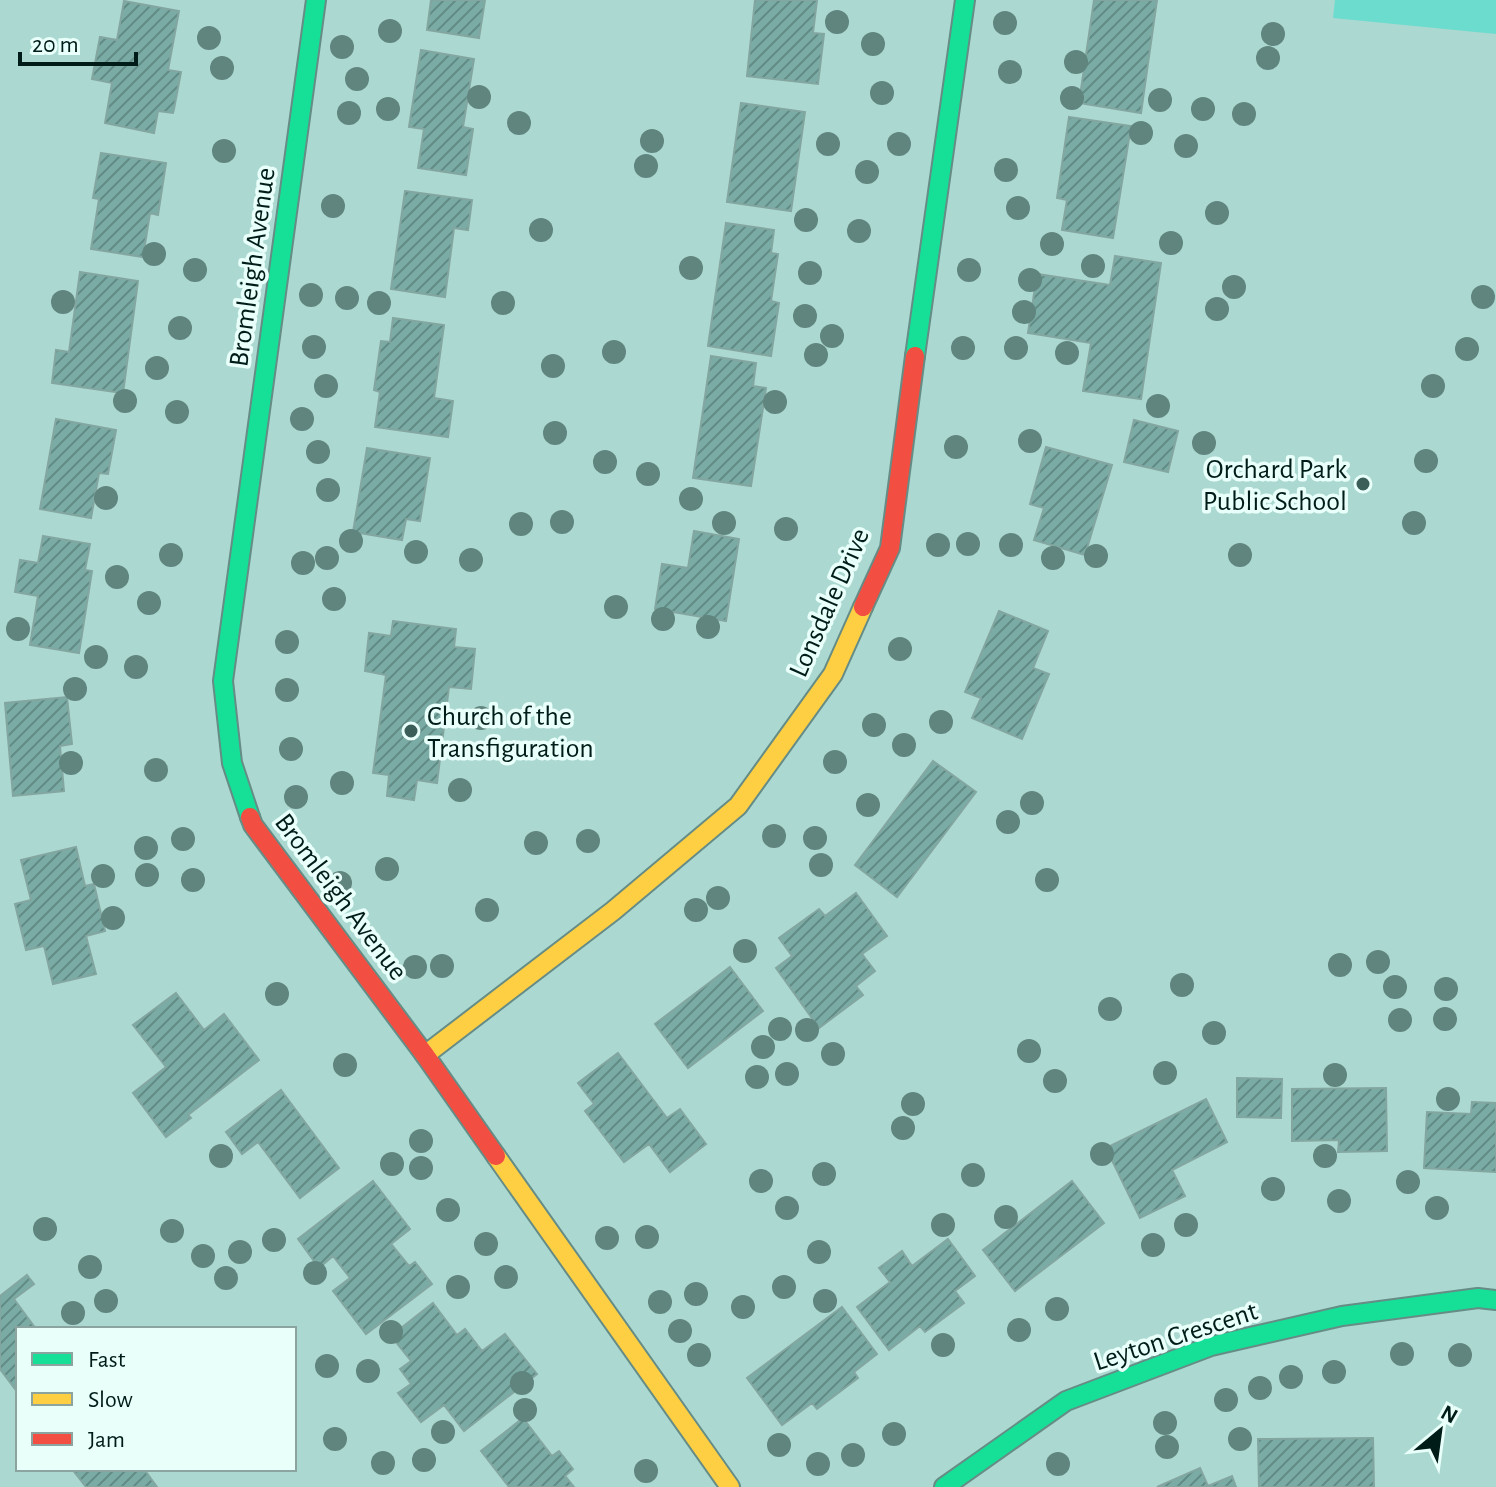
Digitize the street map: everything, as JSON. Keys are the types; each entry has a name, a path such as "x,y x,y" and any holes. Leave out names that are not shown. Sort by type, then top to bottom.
{"street":[{"name":"Bromleigh Avenue","path":"316,0 223,681 232,763 253,825 425,1055 730,1487"},
{"name":"Lonsdale Drive","path":"425,1055 613,911 738,806 833,674 890,548 934,204 965,0"},
{"name":"Leyton Crescent","path":"944,1487 1066,1401 1211,1346 1342,1316 1478,1298 1496,1300"}],"green space":[{"path":"1335,0 1496,0 1496,34 1333,18"}],"building":[{"path":"431,0 485,0 479,38 427,30"},
{"path":"755,0 817,0 813,33 824,34 818,84 747,76"},
{"path":"1094,0 1157,0 1141,113 1079,103"},
{"path":"124,1 179,11 168,70 181,72 174,109 173,113 158,111 154,133 105,123 112,83 92,79 100,37 117,40"},
{"path":"421,50 474,59 463,127 473,129 466,175 418,168 424,129 409,127"},
{"path":"741,103 805,112 791,211 727,202"},
{"path":"1069,117 1131,126 1113,238 1062,230 1067,200 1057,198"},
{"path":"101,153 166,163 158,215 150,213 143,257 91,249 99,199 93,198"},
{"path":"405,191 472,200 468,230 454,228 445,297 391,289"},
{"path":"726,223 774,230 771,253 778,254 771,301 779,303 771,356 708,346"},
{"path":"1115,256 1161,263 1141,399 1083,391 1091,343 1028,333 1037,274 1110,285"},
{"path":"80,272 138,281 123,393 52,383 56,350 69,352"},
{"path":"393,318 444,325 434,398 453,401 448,437 375,427 380,392 374,390 381,341 390,342"},
{"path":"711,356 756,363 753,386 766,388 751,486 693,478"},
{"path":"56,419 116,430 108,474 99,473 91,518 40,509"},
{"path":"1134,420 1178,431 1168,472 1124,462"},
{"path":"1046,447 1112,465 1085,555 1034,540 1044,508 1030,504"},
{"path":"367,448 430,458 420,521 406,519 402,540 353,532"},
{"path":"694,531 739,539 726,621 655,609 662,564 688,568"},
{"path":"43,536 90,544 85,570 92,571 79,653 30,645 38,596 15,592 20,560 38,563"},
{"path":"999,611 1048,631 1033,668 1049,674 1022,739 972,718 981,698 965,692"},
{"name":"Church of the Transfiguration","path":"393,621 456,629 454,647 475,649 471,689 449,687 437,783 417,780 414,800 387,796 389,775 373,773 386,675 365,671 369,633 391,636"},
{"path":"67,697 72,744 60,746 64,791 13,796 5,703"},
{"path":"933,761 976,792 897,897 855,865"},
{"path":"76,847 85,886 94,884 105,931 86,936 96,974 53,984 44,946 26,950 15,904 31,900 21,860"},
{"path":"856,893 887,936 862,954 875,971 856,986 863,995 819,1028 776,968 792,956 779,938 819,909 825,916"},
{"path":"730,967 763,1011 688,1068 655,1024"},
{"path":"176,993 204,1030 224,1014 259,1060 188,1115 191,1118 166,1137 133,1093 166,1067 133,1025"},
{"path":"618,1053 667,1118 680,1109 706,1144 670,1172 649,1144 624,1162 585,1111 594,1104 578,1083"},
{"path":"1237,1078 1282,1079 1281,1118 1237,1117"},
{"path":"1386,1088 1387,1151 1338,1152 1339,1140 1292,1141 1292,1089"},
{"path":"281,1090 339,1168 300,1198 258,1142 242,1154 226,1132"},
{"path":"1206,1099 1227,1142 1172,1170 1185,1196 1140,1218 1106,1148"},
{"path":"1472,1102 1496,1103 1496,1172 1424,1168 1427,1112 1471,1114"},
{"path":"373,1181 410,1229 391,1244 409,1266 415,1262 432,1284 366,1334 333,1291 350,1278 333,1256 319,1268 298,1239"},
{"path":"1072,1181 1104,1223 1015,1291 983,1250"},
{"path":"948,1239 975,1276 955,1291 964,1303 925,1332 920,1326 889,1350 857,1307 890,1282 879,1268 902,1251 912,1266"},
{"path":"27,1275 34,1284 14,1299 35,1327 16,1327 16,1390 0,1369 0,1296"},
{"path":"433,1303 457,1335 465,1329 482,1351 505,1334 537,1374 464,1431 444,1405 421,1422 398,1393 411,1384 400,1369 411,1361 391,1336"},
{"path":"842,1307 877,1354 854,1372 858,1378 817,1409 812,1403 782,1425 747,1378"},
{"path":"523,1418 552,1456 559,1451 573,1469 565,1476 574,1487 509,1487 481,1451"},
{"path":"1373,1438 1374,1487 1259,1487 1258,1439"},
{"path":"1200,1468 1208,1486 1232,1476 1236,1487 1157,1487"},
{"path":"74,1471 145,1471 157,1487 86,1487"}],"traffic: fast":[{"path":"250,817 232,763 223,681 316,0"},
{"path":"915,356 965,0"},
{"path":"944,1487 1066,1401 1211,1346 1342,1316 1478,1298 1496,1300"}],"traffic: slow":[{"path":"425,1055 613,911 738,806 833,674 863,607"},
{"path":"496,1156 730,1487"}],"traffic: jam":[{"path":"863,607 890,548 915,356"},
{"path":"250,817 496,1156"}],"place":[{"name":"Orchard Park Public School","path":"1363,484"},
{"name":"Church of the Transfiguration","path":"411,731"}]}
